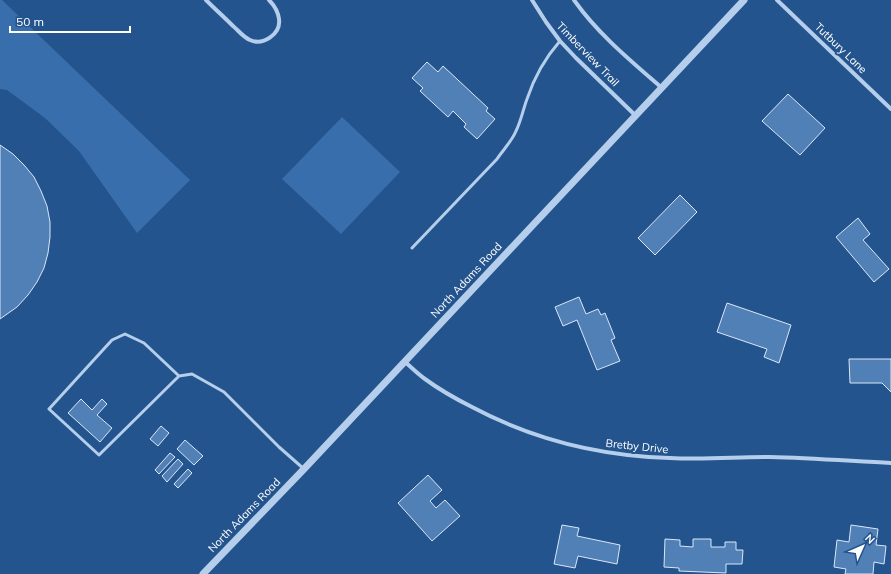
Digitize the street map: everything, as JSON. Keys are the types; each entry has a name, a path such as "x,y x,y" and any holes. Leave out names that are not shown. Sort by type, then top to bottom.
{"street":[{"path":"206,0 241,33 250,40 258,42 268,40 274,34 280,20 277,10 269,0"},
{"name":"Timberview Trail","path":"532,0 560,41 636,116"},
{"path":"574,0 587,18 600,31 633,63 662,88"},
{"name":"North Adams Road","path":"203,574 304,469 744,0"},
{"name":"Tutbury Lane","path":"777,0 891,109"},
{"name":"Bretby Drive","path":"404,361 425,379 450,396 483,413 540,437 604,452 632,456 670,458 770,457 891,463"}],"lane":[{"path":"412,248 497,159 507,146 516,133 527,99 537,76 550,51 560,41"},
{"path":"179,376 144,343 125,334 112,340 49,409 99,456 179,376 192,374 224,392 304,469"}],"shaded area":[{"path":"0,0 2,0 190,180 137,233 79,151 45,118 7,90 0,89"},
{"path":"342,117 400,172 341,234 282,179"}],"building":[{"path":"427,62 438,72 443,66 488,108 486,111 495,119 477,139 464,127 466,124 453,111 448,117 420,91 423,88 412,78"},
{"path":"788,94 825,128 800,155 762,121"},
{"path":"0,145 13,154 34,177 47,206 50,222 50,237 44,268 37,282 17,307 0,319"},
{"path":"680,195 697,212 655,255 638,238"},
{"path":"858,218 870,234 863,240 889,269 874,282 836,237"},
{"path":"579,297 586,314 598,309 601,315 605,313 615,338 611,340 620,361 597,370 577,320 563,326 555,307"},
{"path":"727,303 791,325 779,363 764,357 767,349 717,332"},
{"path":"849,359 891,359 891,392 882,383 850,383"},
{"path":"81,399 92,410 102,399 107,404 97,415 112,428 100,442 68,413"},
{"path":"161,426 169,433 158,446 150,439"},
{"path":"185,440 203,456 194,465 177,449"},
{"path":"170,453 175,457 159,474 155,470"},
{"path":"178,459 183,464 167,482 162,476"},
{"path":"188,469 192,473 178,488 174,484"},
{"path":"428,475 442,490 430,501 436,508 445,500 460,516 432,541 398,503"},
{"path":"562,525 579,528 577,536 620,545 617,564 578,556 575,568 554,564"},
{"path":"851,525 878,529 876,545 886,546 884,564 874,562 873,574 845,574 846,569 834,567 837,540 849,542"},
{"path":"665,539 680,540 680,546 693,547 693,539 711,539 711,547 725,547 725,542 736,542 736,550 743,550 742,564 726,564 726,573 679,571 679,568 664,567"}]}
